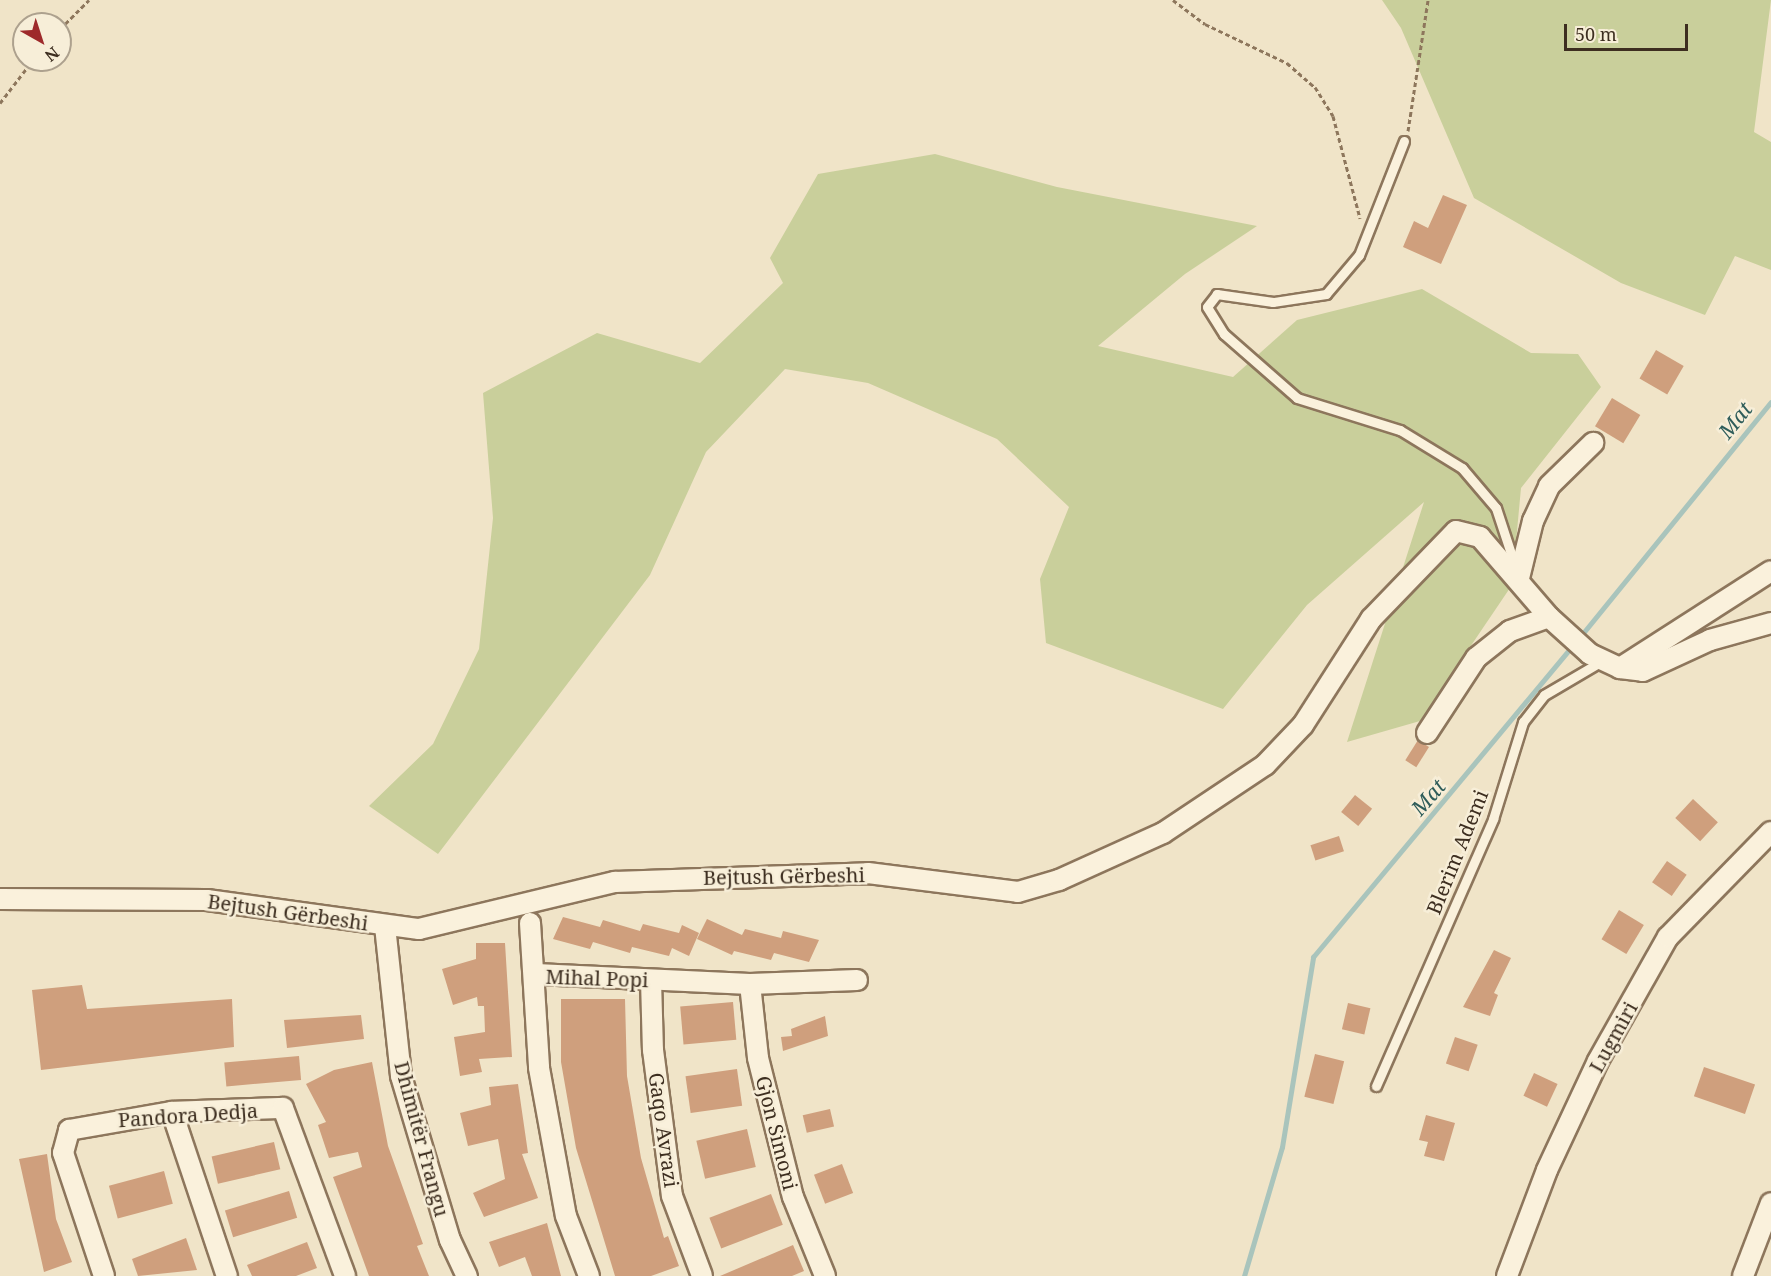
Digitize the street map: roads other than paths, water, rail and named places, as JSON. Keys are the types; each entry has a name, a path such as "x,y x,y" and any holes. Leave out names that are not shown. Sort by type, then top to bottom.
{"street":[{"path":"1519,578 1533,520 1549,486 1593,443"},
{"name":"Bejtush Gërbeshi","path":"0,899 207,900 385,926 443,926 615,882 836,872 999,892 1040,887 1163,832 1266,765 1303,725 1371,619 1456,531 1480,537 1519,578 1549,616 1604,661"},
{"path":"1604,661 1771,571"},
{"path":"1427,733 1476,658 1510,631 1549,616"},
{"path":"1604,661 1643,671 1710,640 1771,623"},
{"name":"Lugmiri","path":"1507,1276 1584,1091 1668,937 1771,832"},
{"path":"530,923 536,974"},
{"name":"Dhimitër Frangu","path":"385,926 401,1076 450,1240 467,1276"},
{"name":"Mihal Popi","path":"589,1276 566,1216 539,1068 536,974 750,984 857,980"},
{"name":"Gaqo Avrazi","path":"651,980 653,1050 672,1196 702,1276"},
{"name":"Gjon Simoni","path":"750,984 758,1058 790,1185 825,1276"},
{"name":"Pandora Dedja","path":"104,1276 63,1154 65,1138 76,1125 172,1112 283,1108 345,1276"},
{"path":"172,1112 227,1276"},
{"path":"1743,1276 1771,1203"}],"lane":[{"path":"1404,141 1359,255 1326,294 1273,302 1217,294 1207,307 1224,334 1297,398 1400,430 1462,468 1496,508 1519,578"},
{"name":"Blerim Ademi","path":"1376,1086 1493,819 1523,722 1544,694 1604,661"}],"waterway":[{"name":"Mat","path":"1579,638 1771,402"},
{"name":"Mat","path":"1244,1276 1282,1147 1313,957 1573,645"}]}
